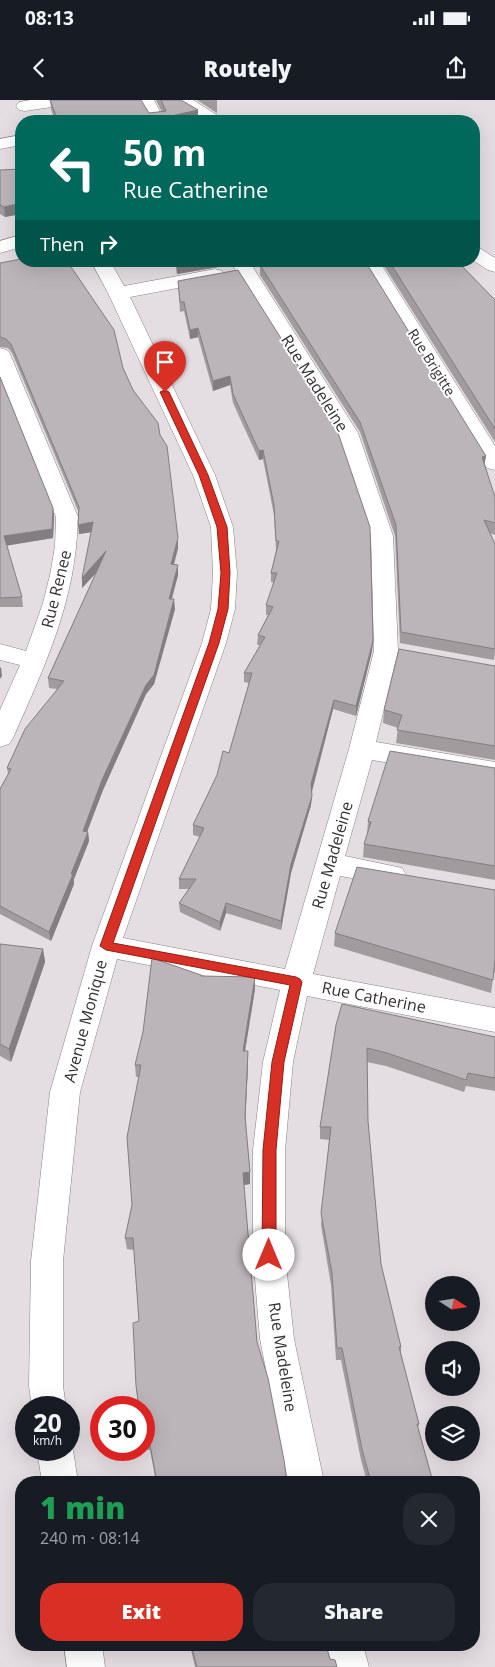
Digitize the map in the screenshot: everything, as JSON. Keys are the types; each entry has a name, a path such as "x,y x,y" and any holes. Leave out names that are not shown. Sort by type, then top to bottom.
{"street":[{"path":"26,109 65,100"},
{"path":"146,100 154,115"},
{"path":"181,100 205,115"},
{"path":"0,144 15,141"},
{"path":"0,246 15,242"},
{"path":"480,257 495,266"},
{"name":"Avenue Monique","path":"47,1396 47,1261 65,1092 106,946 214,643 223,609 225,573 222,527 204,475 118,293 103,267"},
{"path":"118,293 244,267"},
{"name":"Rue Madeleine","path":"250,267 347,433 382,536 395,653 362,749 296,982 278,1062 270,1140 269,1255 277,1339 305,1476"},
{"name":"Rue Brigitte","path":"373,267 495,463"},
{"name":"Rue Renee","path":"0,354 67,517 68,546 53,612 35,661 0,738"},
{"path":"0,652 35,661"},
{"path":"362,749 495,772"},
{"path":"330,864 417,879"},
{"name":"Rue Catherine","path":"106,946 495,1020"},
{"path":"57,1461 59,1476"},
{"path":"84,1651 86,1667"},
{"path":"346,1651 350,1667"}],"building":[{"path":"50,100 141,100 149,113 166,111 161,100 181,100 198,110 176,115 56,115"},
{"path":"15,169 15,204 4,207 0,205 0,170"},
{"path":"15,260 15,267 71,267 114,330 123,368 133,390 158,423 160,435 167,446 178,538 171,564 178,565 169,599 174,599 154,675 146,685 102,780 83,831 88,832 49,932 0,906 0,789 11,769 7,768 25,729 64,681 48,678 106,551 82,578 93,522 78,525 79,507 11,344 6,339 0,337 0,263"},
{"path":"261,267 369,267 486,456 482,457 495,497 495,523 484,520 495,544 495,649 401,632 396,525 360,422"},
{"path":"393,267 463,267 495,300 495,429"},
{"path":"238,270 335,424 370,527 373,641 356,706 334,700 311,784 312,796 291,864 281,921 226,903 220,922 179,903 196,879 179,879 204,828 193,825 217,775 223,751 229,753 252,673 244,673 265,637 258,635 273,607 266,605 277,573 271,573 279,541 276,541 274,505 263,450 259,451 233,394 230,376 213,381 198,328 190,330 184,302 180,302 178,281"},
{"path":"0,377 53,508 52,529 4,536 22,597 0,598"},
{"path":"399,649 495,666 495,746 397,730 402,715 384,710"},
{"path":"390,751 495,768 495,866 364,844 371,822 368,821"},
{"path":"357,867 495,890 495,959 493,980 335,933"},
{"path":"0,944 43,949 9,1049 0,1044"},
{"path":"152,958 201,976 255,977 243,1051 248,1051 245,1116 250,1172 243,1173 257,1342 268,1378 286,1476 156,1476 153,1461 155,1461 155,1396 137,1396 133,1323 139,1321 133,1238 125,1238 132,1205 127,1137 141,1065 135,1065 143,1032"},
{"path":"342,1004 495,1037 495,1078 468,1073 466,1080 367,1048 368,1121 381,1264 401,1347 399,1347 419,1424 417,1424 425,1453 425,1461 427,1461 431,1476 369,1476 362,1449 342,1348 337,1348 332,1273 321,1213 331,1127 320,1127 336,1025"},
{"path":"193,1651 328,1651 330,1659 335,1660 337,1667 197,1667"}],"route":[{"path":"165,392 204,475 222,527 225,573 223,609 214,643 106,946 296,982 278,1062 269,1150 269,1255"}]}
